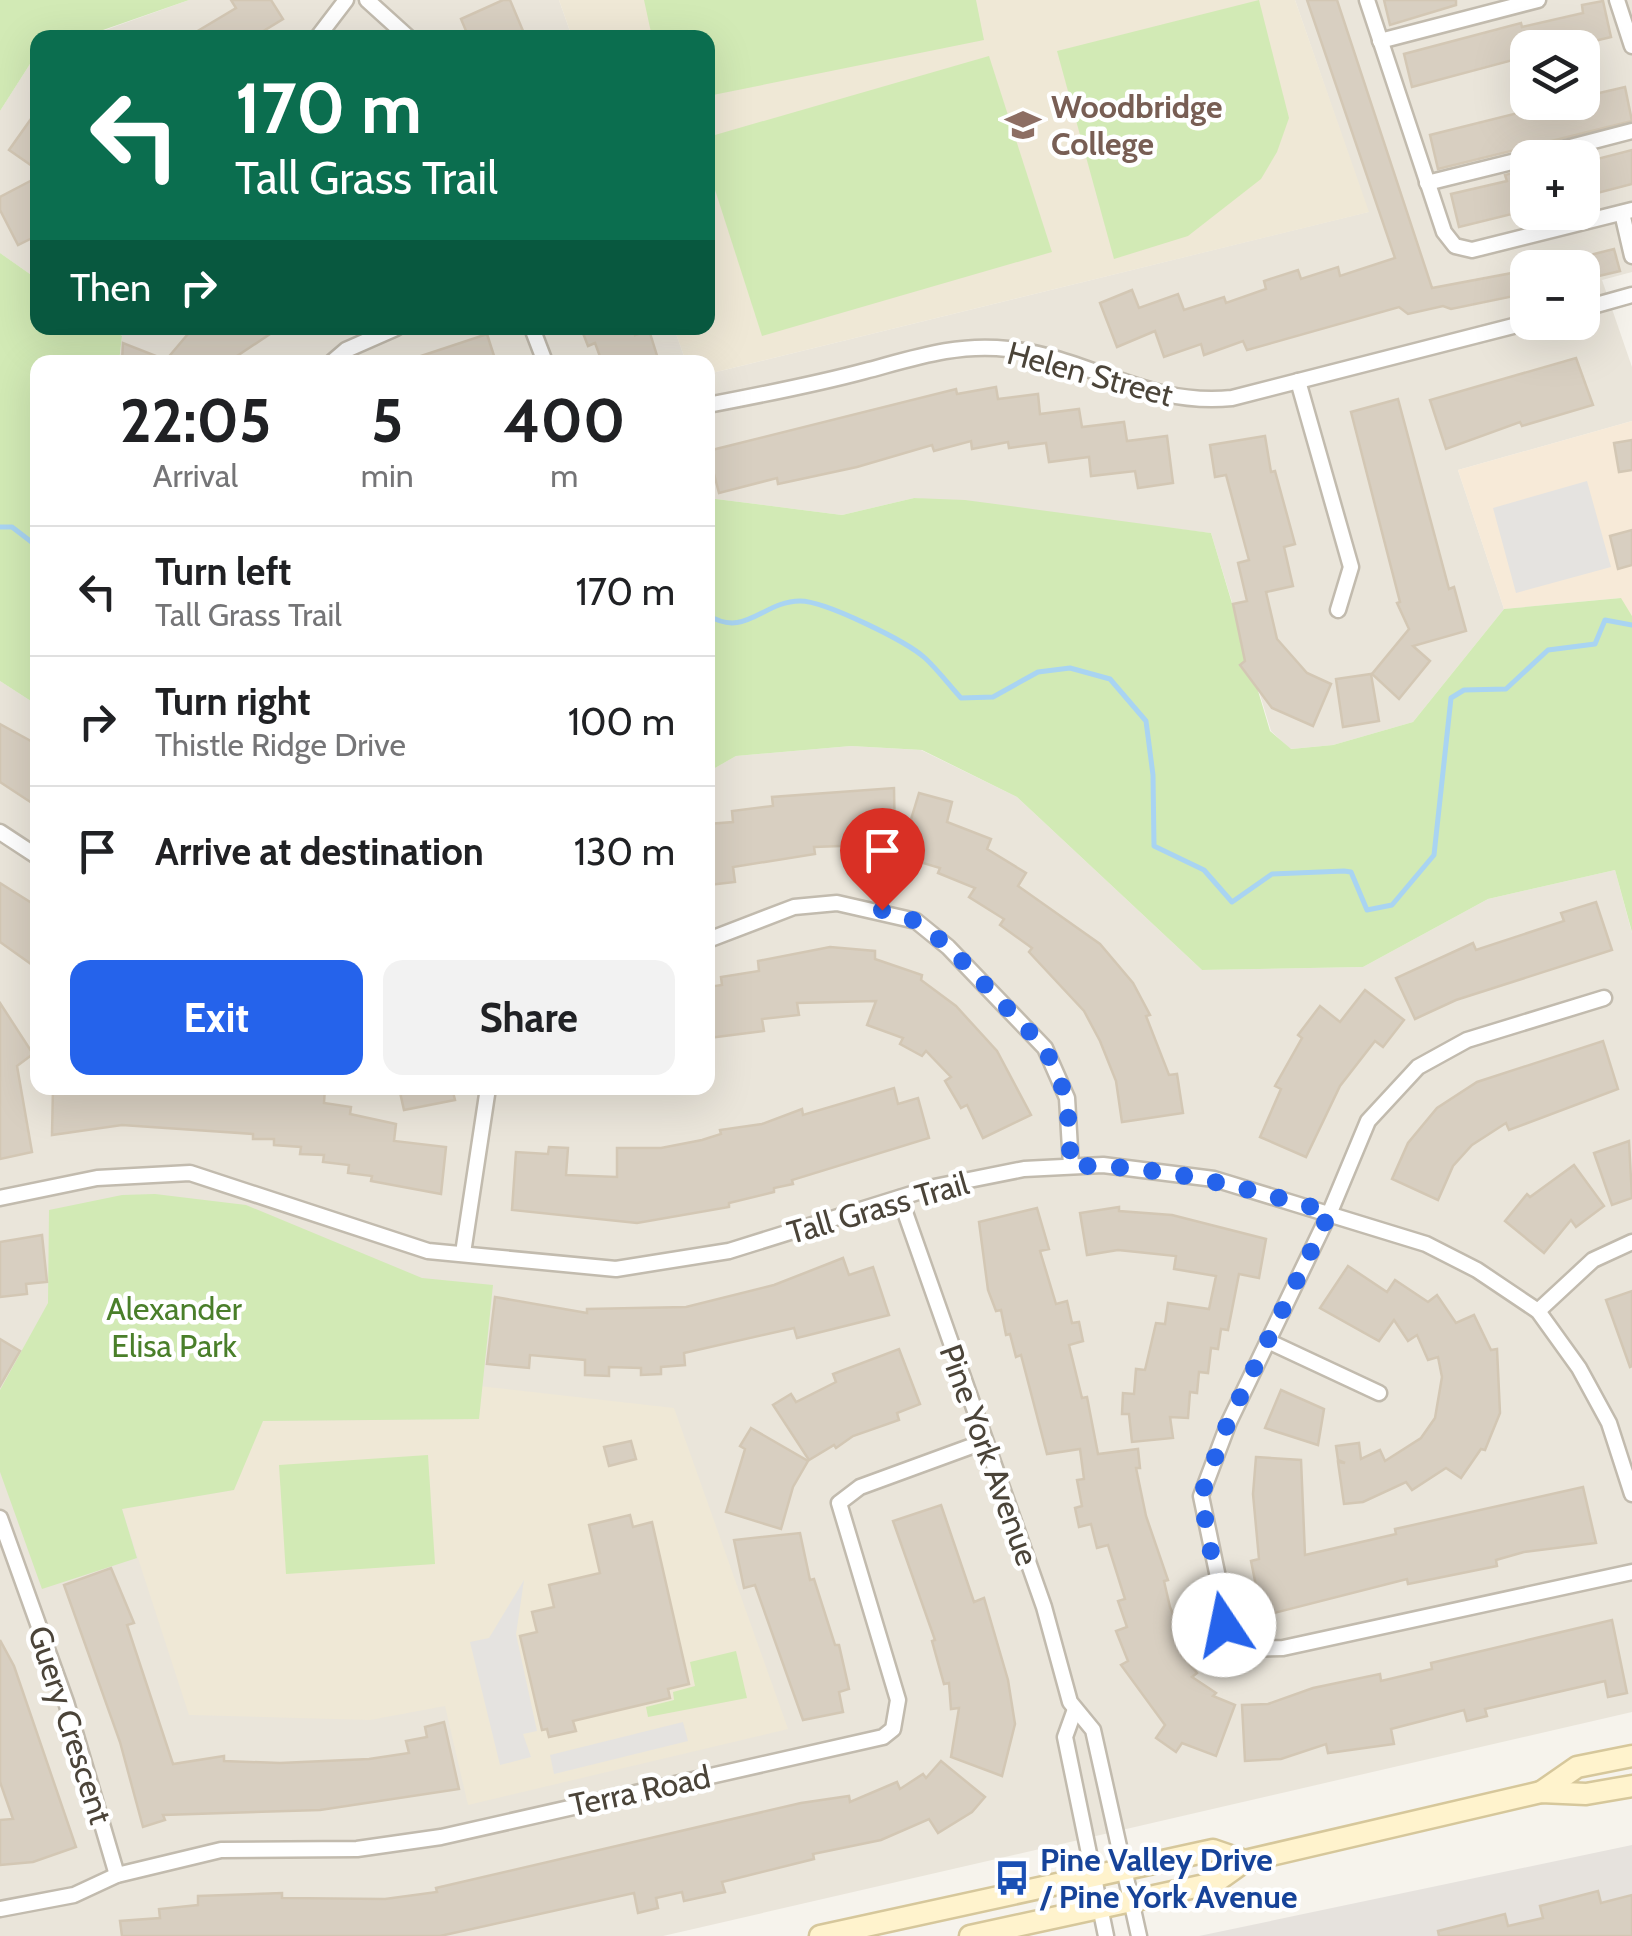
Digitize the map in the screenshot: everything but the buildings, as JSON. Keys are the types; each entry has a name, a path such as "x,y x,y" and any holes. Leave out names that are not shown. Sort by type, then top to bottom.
{"main road":[{"path":"1541,1792 1577,1767 1632,1756"},
{"path":"970,1936 1214,1883 1244,1861 1541,1792 1586,1794 1632,1786"},
{"path":"820,1936 1213,1850 1244,1861"}],"street":[{"path":"323,30 346,0"},
{"path":"367,0 400,30"},
{"path":"1367,0 1444,232 1455,246 1472,250 1627,212 1632,256"},
{"path":"1380,42 1538,0"},
{"path":"1617,0 1632,46"},
{"path":"1595,140 1632,130"},
{"path":"1427,183 1510,162"},
{"path":"1600,304 1632,295"},
{"name":"Helen Street","path":"715,404 837,378 909,356 977,347 1044,356 1176,399 1232,398 1510,327"},
{"path":"340,355 380,335"},
{"path":"1298,381 1351,567 1338,610"},
{"path":"0,832 30,852"},
{"path":"715,937 794,907 837,904 916,921 948,946 1045,1048 1067,1098 1071,1166"},
{"path":"1604,998 1467,1040 1418,1068 1368,1121 1270,1342 1228,1422 1201,1496 1224,1625 1233,1649 1283,1648 1632,1572"},
{"path":"463,1254 487,1095"},
{"name":"Tall Grass Trail","path":"0,1198 97,1178 190,1173 309,1208 399,1244 584,1267 656,1266 729,1251 900,1198 1024,1170 1071,1166 1132,1168 1214,1179 1330,1212 1450,1254 1538,1311 1602,1410 1620,1449 1632,1494"},
{"name":"Pine York Avenue","path":"900,1198 1044,1608 1074,1712 1093,1730 1139,1936"},
{"path":"1538,1311 1592,1260 1632,1242"},
{"path":"1270,1342 1379,1393"},
{"name":"Terra Road","path":"0,1909 74,1894 117,1876 220,1850 357,1849 441,1837 883,1737 894,1729 898,1700 839,1503 860,1486 984,1442"},
{"name":"Guery Crescent","path":"0,1518 66,1702 117,1876"},
{"name":"Pine York Avenue","path":"1074,1712 1065,1738 1106,1936"}],"shaded area":[{"path":"189,0 559,0 570,30 105,30"},
{"name":"Woodbridge College","path":"559,0 1295,0 1369,212 715,372 715,355 684,355 676,335 715,335 715,30 570,30"},
{"path":"1295,0 1632,0 1632,272 1602,280 1632,367 1632,421 1458,470 1504,609 1413,722 1333,745 1290,749 1271,731 1211,533 914,498 842,515 715,499 715,372 1368,212"},
{"path":"30,64 30,274 0,253 0,111"},
{"path":"119,335 676,335 684,355 120,355 122,337"},
{"path":"1632,421 1632,616 1620,598 1504,609 1458,470"},
{"path":"1587,481 1611,567 1516,593 1493,508"},
{"path":"0,681 30,700 30,1095 715,1095 715,768 736,756 851,746 921,750 1017,797 1202,970 1363,967 1488,899 1615,870 1632,933 1632,1712 663,1936 0,1936"},
{"path":"479,1386 674,1408 788,1729 468,1805 445,1706 370,1720 189,1715 122,1509 233,1490 263,1421 478,1419"},
{"path":"524,1580 516,1634 537,1731 523,1734 531,1757 500,1765 470,1642 489,1638"},
{"path":"683,1722 688,1741 554,1774 550,1755"},
{"path":"1632,1845 1632,1936 1199,1936"}],"green space":[{"path":"0,0 189,0 103,30 30,30 30,64 0,111"},
{"path":"644,0 976,0 984,40 715,95 715,30 650,30"},
{"path":"1259,0 1289,118 1277,152 1261,179 1188,236 1114,259 1057,51"},
{"path":"989,56 1052,252 762,336 715,190 715,135"},
{"path":"0,253 30,274 30,335 122,336 120,355 30,355 30,700 0,681"},
{"path":"914,498 965,500 1211,533 1270,731 1291,749 1333,745 1413,722 1504,609 1621,598 1632,616 1632,932 1615,870 1488,899 1363,967 1202,970 1017,797 922,750 851,746 736,756 715,768 715,499 842,515"},
{"name":"Alexander Elisa Park","path":"155,1194 246,1205 422,1278 493,1285 479,1419 263,1421 234,1490 122,1509 137,1558 42,1589 0,1472 0,1390 48,1303 49,1210 122,1195"},
{"path":"428,1455 435,1564 286,1574 279,1465"},
{"path":"736,1651 747,1698 648,1717 646,1707 674,1700 673,1692 695,1686 690,1662"}],"waterway":[{"path":"0,527 12,527 30,541"},
{"path":"715,618 733,623 787,603 812,603 901,642 930,663 961,698 993,697 1038,672 1070,668 1110,679 1146,721 1153,775 1154,846 1204,870 1232,902 1272,874 1351,872 1367,910 1392,905 1434,855 1451,698 1464,690 1506,689 1548,650 1595,644 1605,620 1632,625"}],"place":[{"name":"Woodbridge College","path":"1023,125"},
{"name":"Pine Valley Drive / Pine York Avenue","path":"1012,1878"}],"route":[{"path":"882,910 916,921 948,946 1045,1048 1067,1098 1071,1166 1102,1165 1214,1179 1330,1212 1228,1422 1201,1496 1224,1625"}]}
